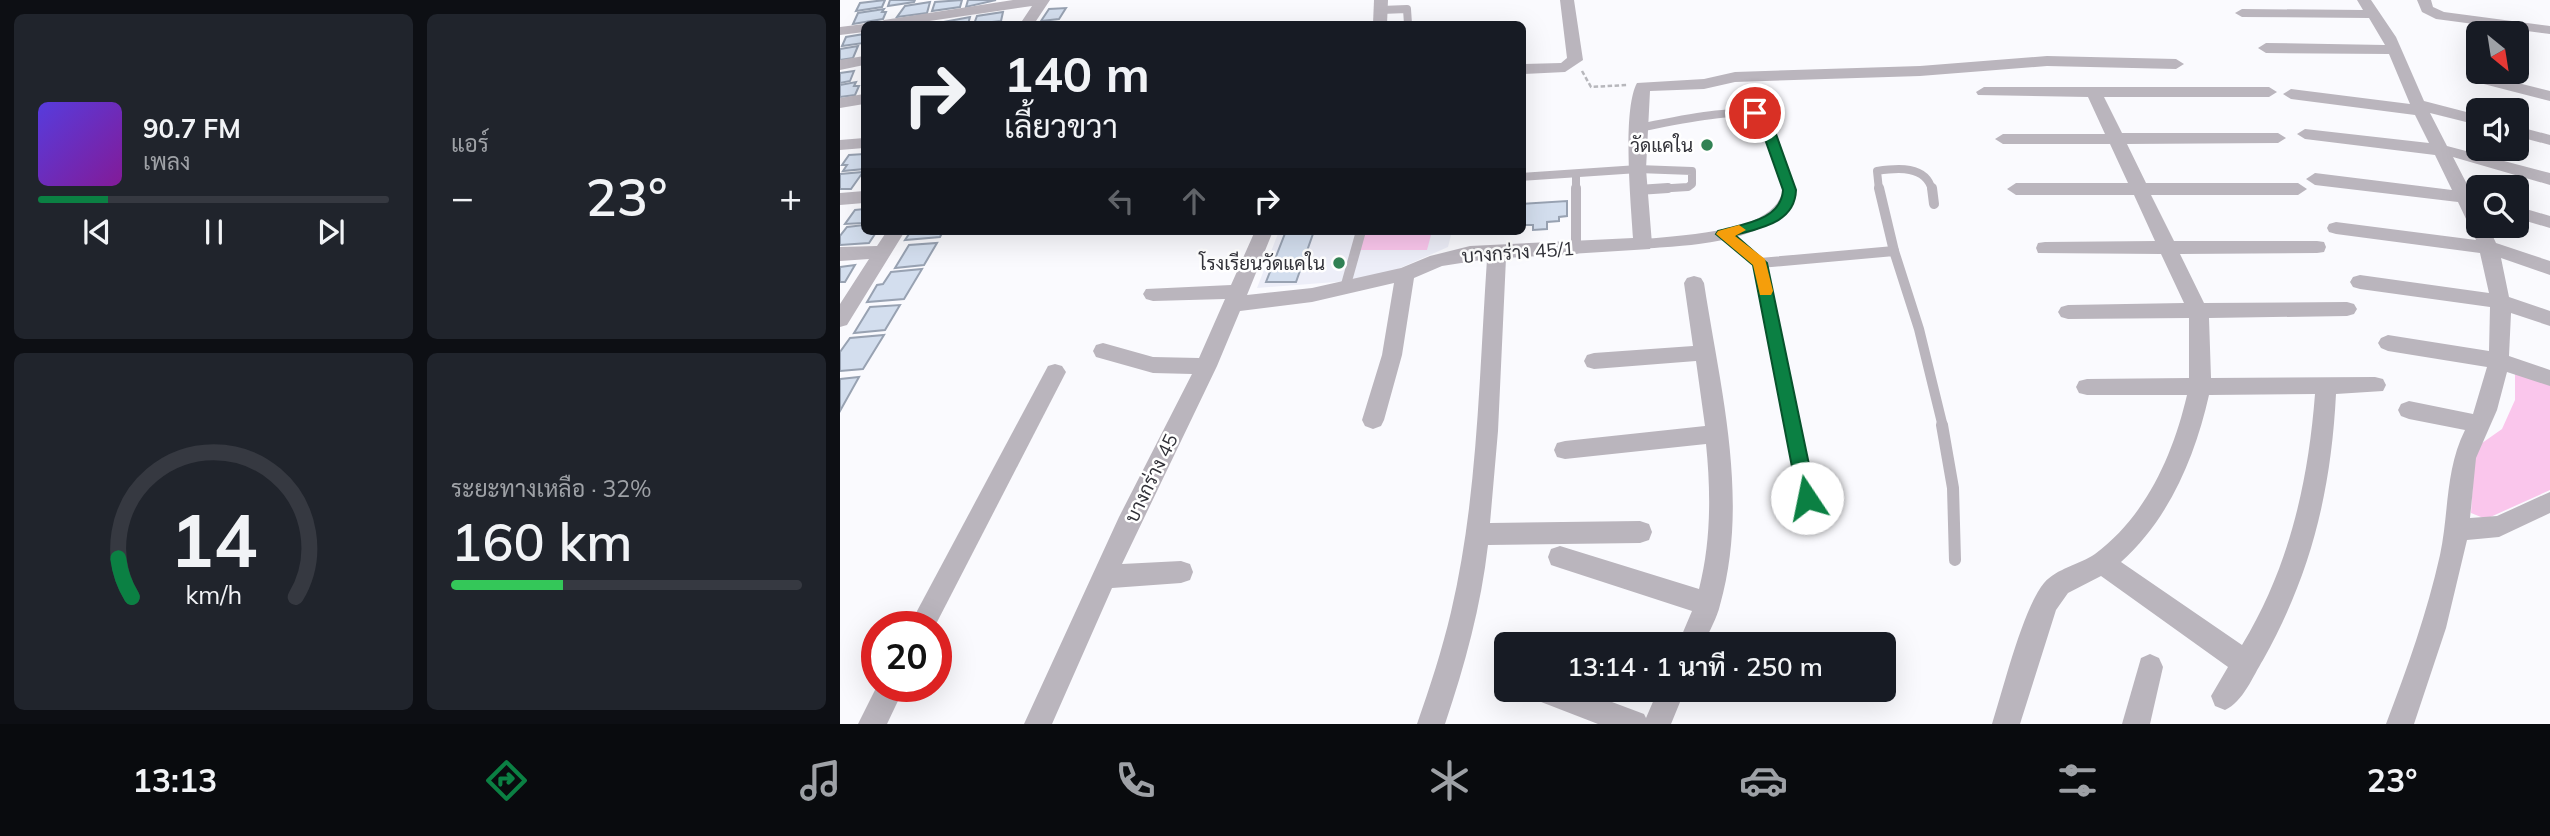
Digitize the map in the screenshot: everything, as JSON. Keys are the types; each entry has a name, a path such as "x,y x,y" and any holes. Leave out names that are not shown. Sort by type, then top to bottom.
{"street":[{"path":"904,21 1042,0"},
{"path":"1029,21 1042,0"},
{"path":"1526,69 1565,67 1575,60 1567,0"},
{"path":"2424,0 2427,9 2441,16 2550,30"},
{"path":"2242,13 2369,7 2395,50 2440,150 2466,189"},
{"path":"840,31 861,28"},
{"path":"2266,48 2395,50"},
{"path":"1644,85 1704,85 1735,77 1920,71 2048,61 2176,64"},
{"path":"840,65 861,62"},
{"path":"1644,85 1658,79 1708,75"},
{"path":"2502,84 2550,96"},
{"path":"1643,244 1637,169 1644,85"},
{"path":"1984,92 2269,92"},
{"path":"2006,724 2044,606 2059,585 2102,563 2134,536 2172,475 2190,429 2200,385 2202,332 2198,311 2094,93"},
{"path":"2291,94 2421,108 2466,117"},
{"path":"840,103 861,100"},
{"path":"2305,134 2475,156 2550,179"},
{"path":"2529,134 2550,140"},
{"path":"2003,139 2278,138"},
{"path":"840,145 861,143"},
{"path":"2315,179 2466,196"},
{"path":"2016,189 2298,189"},
{"path":"840,199 861,197"},
{"path":"2529,216 2550,222"},
{"path":"2336,228 2490,247 2550,268"},
{"path":"842,315 893,235"},
{"name":"บางกร่าง 45","path":"1038,724 1206,366 1262,235"},
{"path":"2400,724 2432,630 2457,530 2462,467 2489,404 2500,361 2498,301 2490,247 2486,238"},
{"name":"บางกร่าง 45/1","path":"1153,294 1236,298 1312,295 1405,274 1470,253 1643,244"},
{"path":"2045,248 2318,247"},
{"path":"840,254 883,251"},
{"path":"1431,724 1460,636 1476,534 1497,252"},
{"path":"1373,420 1392,355 1405,274"},
{"path":"2360,282 2498,301 2550,320"},
{"path":"1694,283 1716,434 1721,495 1719,548 1708,604 1696,632"},
{"path":"2068,312 2347,309"},
{"path":"2388,343 2500,361 2550,378"},
{"path":"1103,351 1153,365 1206,366"},
{"path":"1594,361 1703,353"},
{"path":"930,611 1055,372"},
{"path":"2087,387 2375,384"},
{"path":"2225,696 2247,663 2290,577 2311,510 2319,465 2326,385"},
{"path":"2409,410 2480,424"},
{"path":"1566,450 1716,434"},
{"path":"2457,530 2499,526 2550,502"},
{"path":"1476,534 1640,532"},
{"path":"1560,557 1708,604"},
{"path":"2102,563 2247,663"},
{"path":"1105,577 1181,572"},
{"path":"2136,724 2151,667"},
{"path":"872,724 883,702"},
{"path":"1577,702 1634,724"},
{"path":"1657,724 1666,702"}],"lane":[{"path":"1381,11 1407,9 1408,21"},
{"name":"บางกร่าง 45/1","path":"1639,128 1735,112 1755,113 1763,119 1790,190 1789,198 1780,213 1769,220 1723,234 1643,244"},
{"path":"1526,177 1637,169 1692,171 1692,184 1684,187 1638,190"},
{"path":"1934,204 1929,180 1924,175 1910,170 1877,171 1876,177 1894,251 1921,335 1950,465 1955,560"},
{"path":"1576,174 1576,249"},
{"path":"1723,234 1760,263 1812,524"},
{"path":"1345,288 1360,235"},
{"path":"1760,263 1894,251"}],"path":[{"path":"1575,60 1591,87 1644,85"}],"shaded area":[{"name":"โรงเรียนวัดแคใน","path":"1277,235 1451,235 1448,247 1375,279 1257,288"},
{"path":"1359,235 1431,235 1427,250 1354,250"},
{"path":"2515,371 2550,385 2550,490 2486,519 2471,513 2475,448 2502,429 2515,400"}],"building":[{"path":"885,0 882,7 856,11 860,3"},
{"path":"890,0 915,0 888,6"},
{"path":"962,0 960,7 932,11 935,2"},
{"path":"968,0 996,0 966,7"},
{"path":"930,2 927,13 897,17 905,6"},
{"path":"1066,8 1059,19 1041,21 1049,9"},
{"path":"884,9 882,12 886,12 883,19 853,24 858,13"},
{"path":"1003,12 1001,21 975,21 977,16"},
{"path":"970,17 969,21 949,21"},
{"path":"861,34 861,43 842,46 846,37"},
{"path":"858,46 853,58 840,60 840,49"},
{"path":"854,71 850,81 840,83 840,73"},
{"path":"856,82 854,86 859,86 855,95 840,97 840,85"},
{"path":"861,154 861,169 843,171 847,165 842,165 849,155"},
{"path":"861,172 851,189 840,189 840,174"},
{"path":"1567,201 1567,216 1559,217 1559,221 1547,222 1547,229 1533,230 1533,225 1526,225 1526,204"},
{"path":"861,209 861,223 845,224 855,210"},
{"path":"861,225 861,235 874,235 869,243 840,245 840,236 847,227"},
{"path":"908,235 941,235 940,237 905,240"},
{"path":"1284,235 1313,235 1296,282 1266,282"},
{"path":"937,243 924,265 895,268 909,245"},
{"path":"855,265 845,282 840,282 840,267"},
{"path":"922,269 904,299 867,302 877,285 883,284 891,272"},
{"path":"900,305 885,330 854,333 870,307"},
{"path":"884,335 863,369 840,371 840,352 850,338"},
{"path":"859,377 840,411 840,379"}],"slow traffic":[{"path":"1739,230 1723,234 1760,263 1765,291"}],"place":[{"name":"วัดแคใน","path":"1707,145"},
{"name":"โรงเรียนวัดแคใน","path":"1339,263"}],"route":[{"path":"1755,113 1766,123 1790,190 1789,198 1780,213 1769,220 1723,234 1760,263 1807,498"}]}
